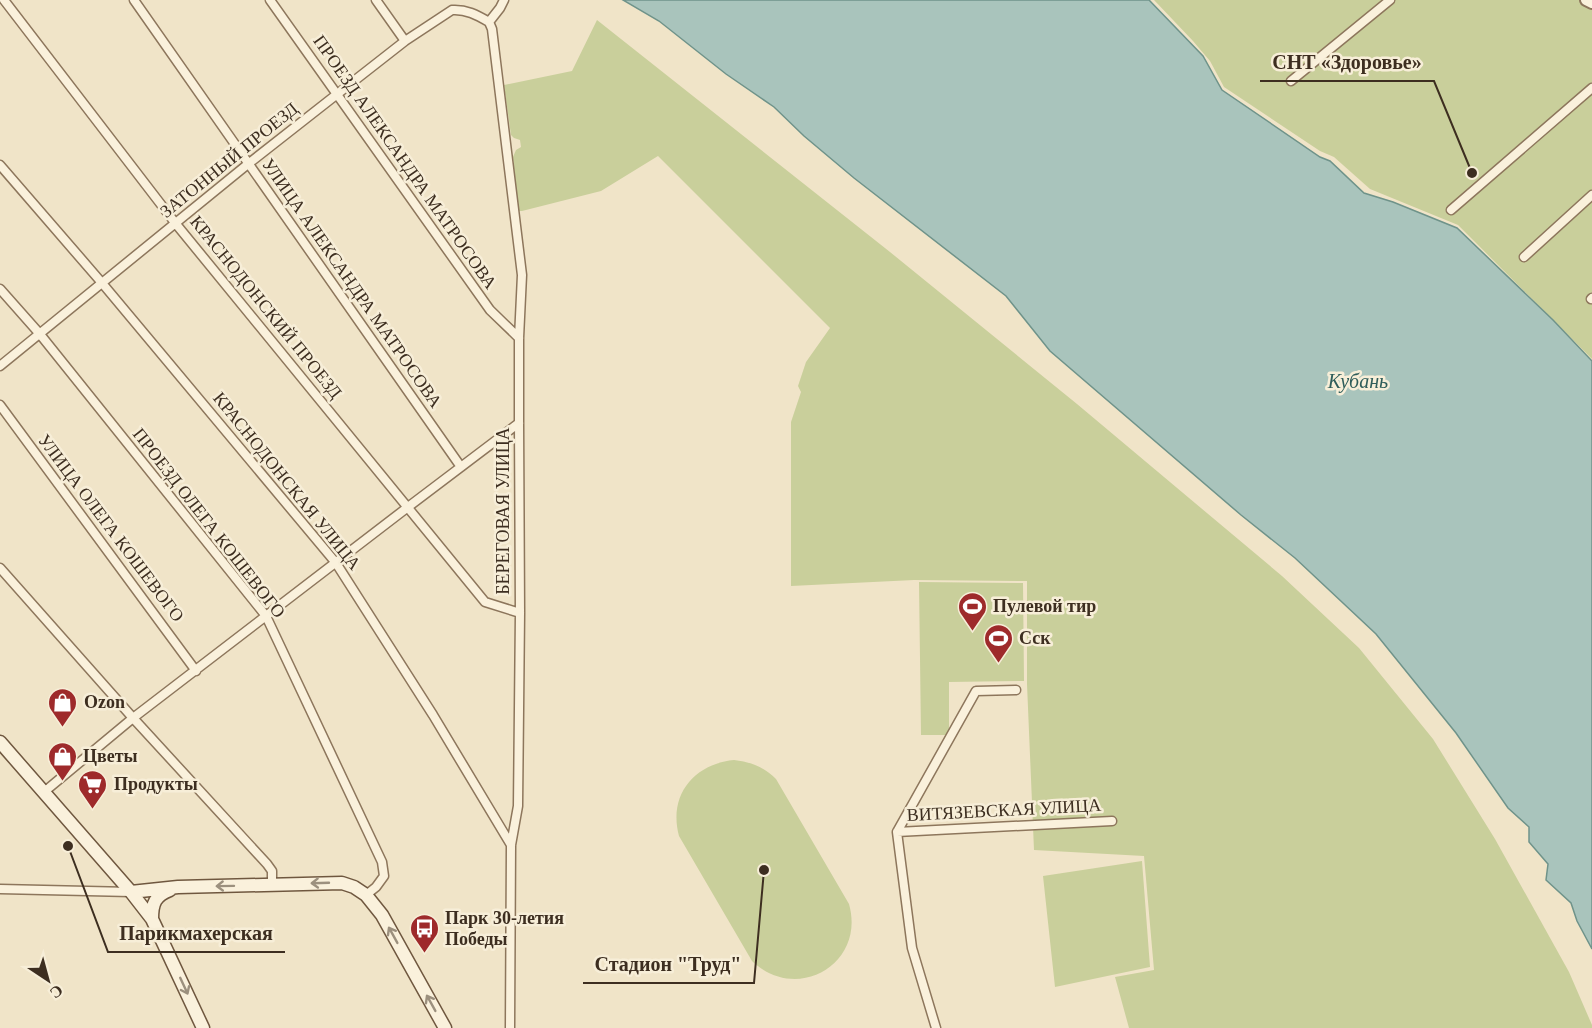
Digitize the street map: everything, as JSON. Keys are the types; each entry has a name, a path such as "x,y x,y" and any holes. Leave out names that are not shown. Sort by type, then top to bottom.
{"main road":[{"path":"0,742 152,919 203,1028"},
{"path":"131,892 178,886 342,883 354,887 366,895 382,915 445,1028"},
{"path":"152,919 152,908 158,896 178,886"}],"street":[{"name":"КРАСНОДОНСКИЙ ПРОЕЗД","path":"4,0 176,224 485,602 520,613"},
{"name":"УЛИЦА АЛЕКСАНДРА МАТРОСОВА","path":"134,0 461,467"},
{"name":"ПРОЕЗД АЛЕКСАНДРА МАТРОСОВА","path":"270,0 490,310 519,338"},
{"path":"376,0 405,41"},
{"path":"489,22 504,0"},
{"path":"1292,81 1390,0"},
{"name":"ЗАТОННЫЙ ПРОЕЗД","path":"0,366 248,164 405,41 452,10 460,9 489,22"},
{"name":"БЕРЕГОВАЯ УЛИЦА","path":"489,22 492,30 522,275 519,338 519,806 511,845 510,1028"},
{"path":"1451,210 1592,87"},
{"name":"КРАСНОДОНСКАЯ УЛИЦА","path":"0,165 102,283 336,563 433,715 511,845"},
{"path":"1524,257 1592,195"},
{"name":"ПРОЕЗД ОЛЕГА КОШЕВОГО","path":"0,289 39,333 266,616 382,862 384,876 366,895"},
{"name":"УЛИЦА ОЛЕГА КОШЕВОГО","path":"0,405 196,670"},
{"path":"44,792 133,718 519,423"},
{"path":"0,568 267,864 272,871 272,885"},
{"path":"936,1028 912,948 897,832 976,691 1016,690"},
{"name":"ВИТЯЗЕВСКАЯ УЛИЦА","path":"897,832 1112,821"},
{"path":"0,890 131,892"}],"green space":[{"path":"1154,0 1592,0 1592,359 1458,225 1370,189 1334,157 1320,151 1224,87 1210,61"},
{"path":"597,20 890,252 1077,404 1282,576 1359,648 1433,739 1495,839 1569,972 1592,1028 1129,1028 1115,977 1154,970 1144,856 1034,850 1027,684 1027,581 914,580 791,586 791,422 801,392 798,386 806,362 830,328 658,156 601,191 522,211 517,208 513,157 516,150 521,147 520,140 511,135 504,85 572,71"},
{"name":"Пулевой тир","path":"919,582 1023,583 1024,681 949,682 949,735 921,735"},
{"path":"734,760 757,766 776,779 849,904 852,925 847,944 838,960 824,971 807,978 789,979 770,973 752,961 679,836 677,807 687,784 707,768"},
{"path":"1142,861 1150,967 1055,987 1043,876"}],"water":[{"name":"Кубань","path":"623,0 1149,0 1203,56 1222,90 1320,157 1330,161 1364,193 1457,228 1553,320 1592,361 1592,949 1577,921 1571,903 1546,880 1548,864 1529,842 1529,827 1508,808 1456,733 1376,634 1295,558 1241,515 1050,351 1006,296 854,178 774,107 726,74 659,21"}],"place":[{"name":"СНТ «Здоровье»","path":"1472,173"},
{"name":"Пулевой тир","path":"972,632"},
{"name":"Сск","path":"998,664"},
{"name":"Ozon","path":"63,728"},
{"name":"Цветы","path":"62,782"},
{"name":"Продукты","path":"93,810"},
{"name":"Парикмахерская","path":"68,846"},
{"name":"Стадион \"Труд\"","path":"764,870"},
{"name":"Парк 30-летия Победы","path":"424,954"}]}
